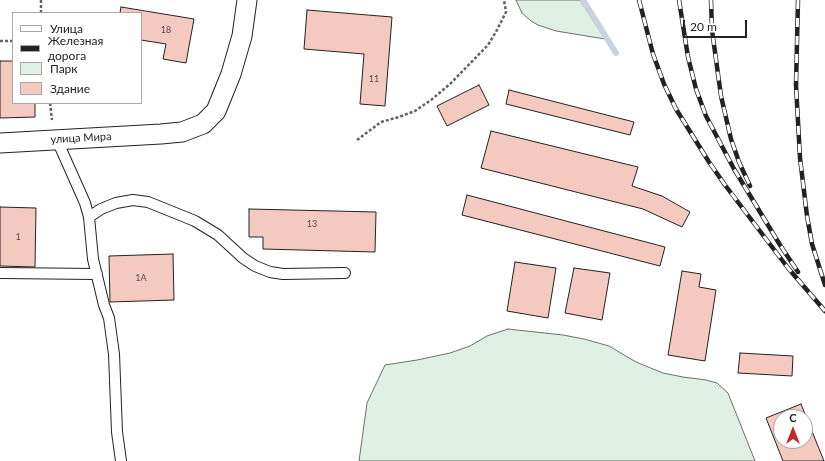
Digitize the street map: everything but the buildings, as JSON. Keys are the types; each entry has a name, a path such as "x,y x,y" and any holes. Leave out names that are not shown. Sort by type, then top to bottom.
{"street":[{"name":"улица Мира","path":"0,143 161,134 182,132 204,124 216,111 231,74 240,44 247,0"}],"lane":[{"path":"57,140 85,202 89,217 96,274 109,318 114,354 121,461"},
{"path":"89,217 101,209 116,203 132,200 148,202 195,221 218,235 249,262 270,272 284,274 345,273"},
{"path":"0,273 96,274"}],"path":[{"path":"41,0 41,12"},
{"path":"357,140 381,122 399,117 415,110 431,100 450,84 488,45 506,12 504,0"},
{"path":"0,41 12,41"}],"green space":[{"path":"516,0 580,0 605,39 556,31 538,25 522,13"},
{"path":"508,329 563,335 584,339 609,346 636,362 663,373 717,383 728,393 755,461 359,461 367,403 385,365 450,353 470,346 487,336"}],"waterway":[{"path":"583,0 616,53"}],"railway":[{"path":"639,0 653,54 664,84 676,109 725,185 788,268 825,311"},
{"path":"679,0 688,57 696,89 706,116 734,169 798,272"},
{"path":"711,0 712,30 721,96 731,139 739,162 750,186"},
{"path":"798,0 796,85 800,158 812,244 825,285"}]}
